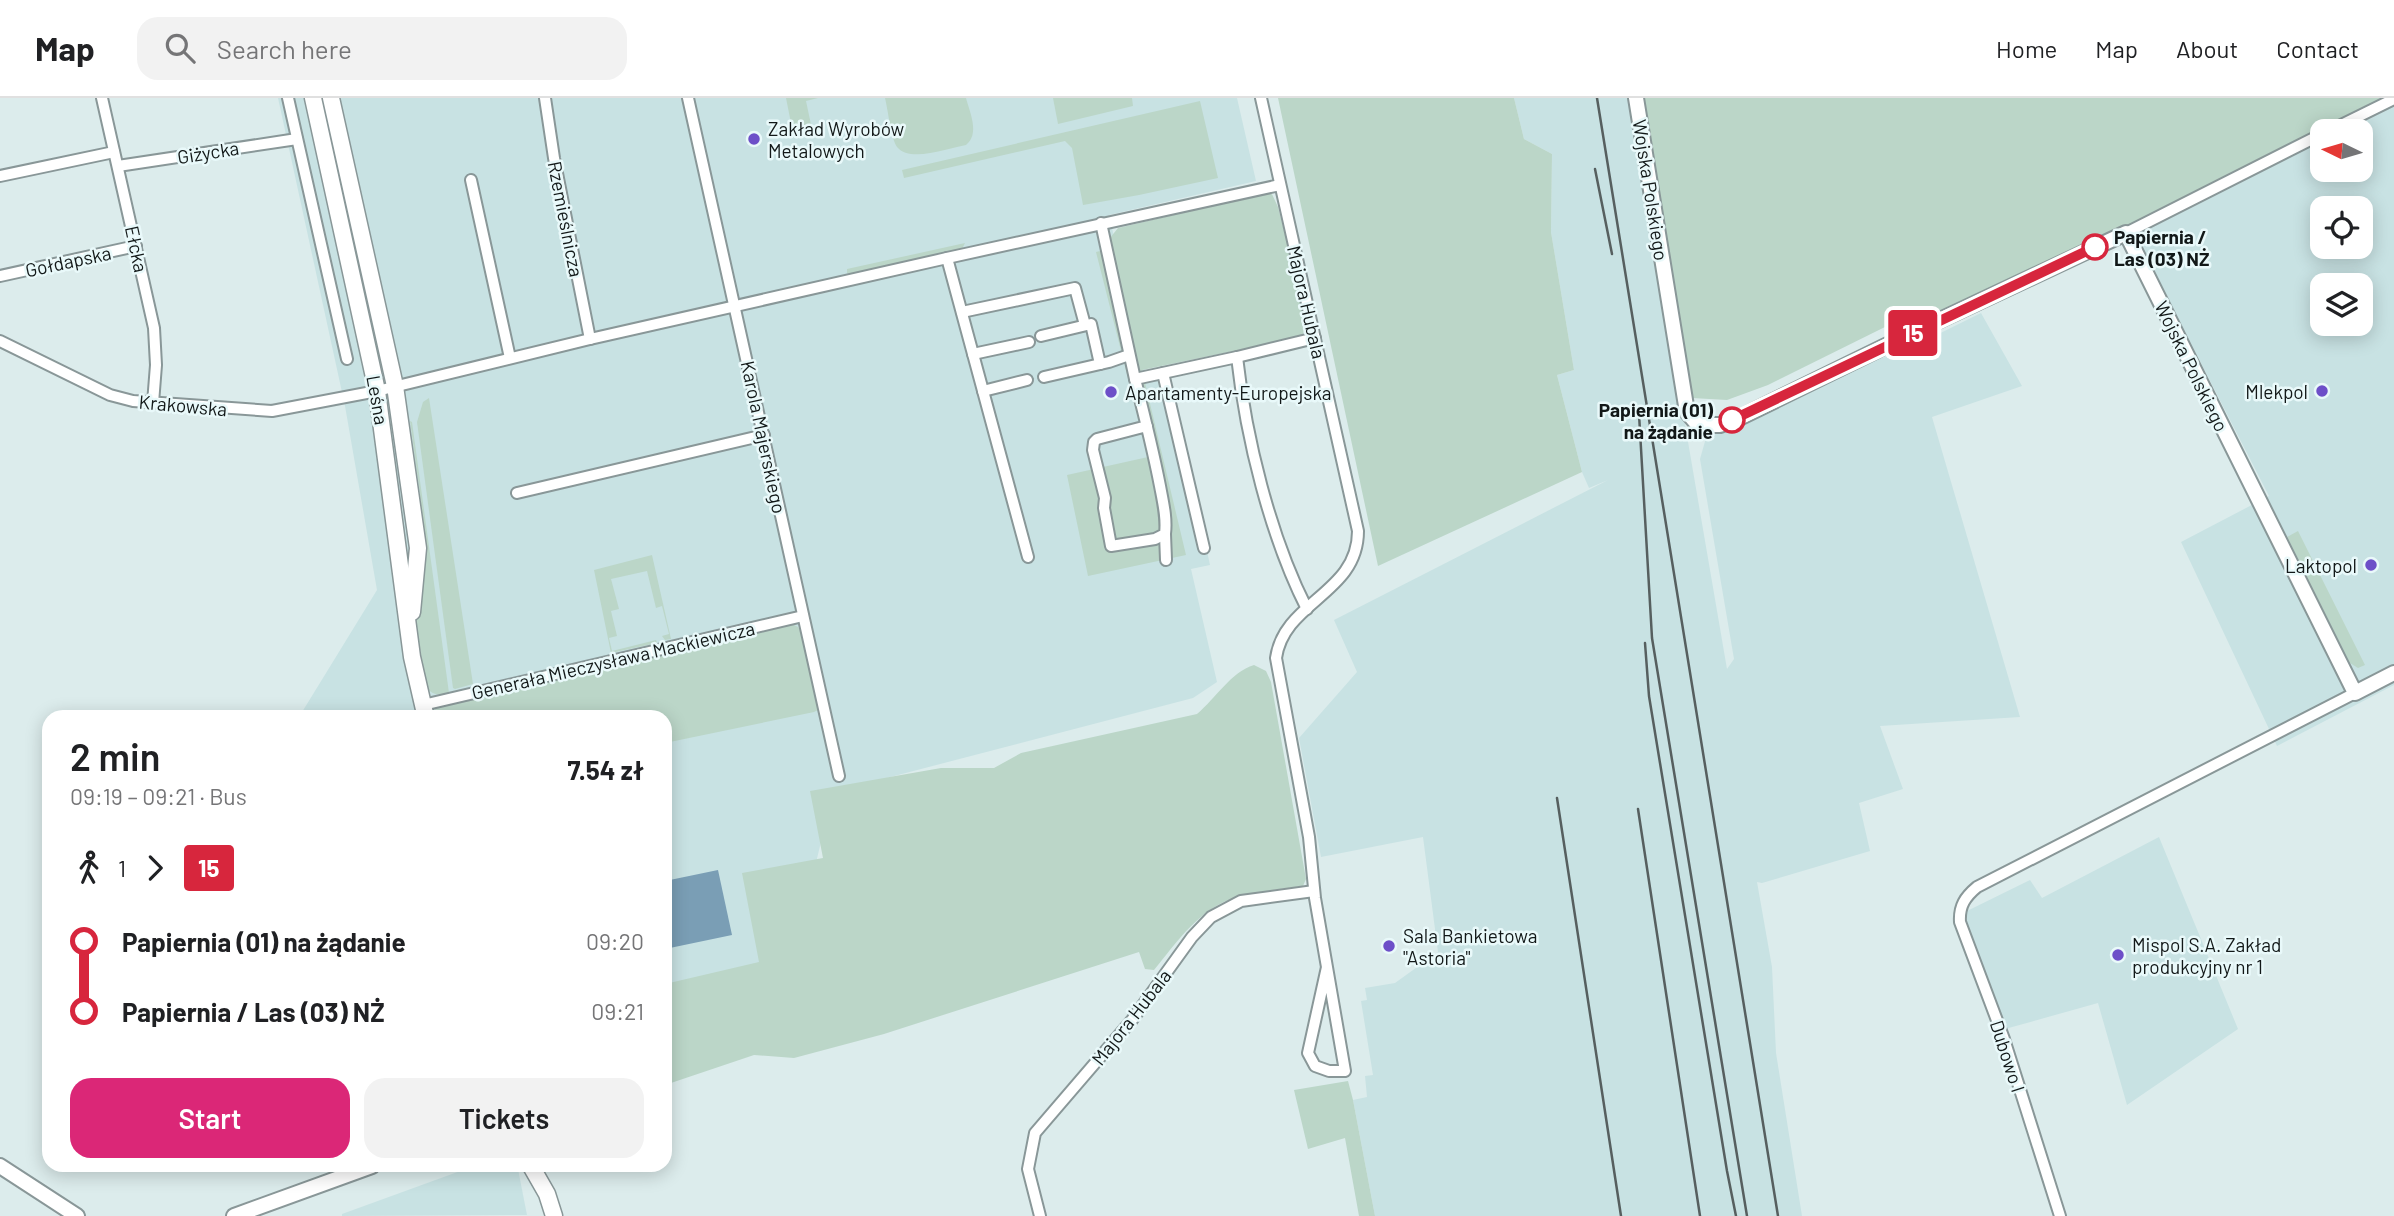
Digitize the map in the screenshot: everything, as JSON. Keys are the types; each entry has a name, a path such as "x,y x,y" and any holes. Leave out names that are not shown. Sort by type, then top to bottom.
{"main road":[{"name":"Leśna","path":"313,98 377,391 412,657 425,710"},
{"name":"Leśna","path":"331,98 394,386 418,548 412,620 425,710"},
{"path":"534,1172 547,1195"},
{"path":"543,1172 554,1216"}],"street":[{"name":"Ełcka","path":"102,98 154,328 156,365 153,403"},
{"name":"Leśna","path":"288,98 347,359"},
{"name":"Rzemieślnicza","path":"545,98 554,158 590,339"},
{"name":"Karola Majerskiego","path":"688,98 839,776"},
{"name":"Majora Hubala","path":"1261,98 1356,518 1356,555 1345,573 1283,634 1276,658 1309,837 1314,891 1345,1070 1329,1071 1315,1066 1308,1053 1327,967"},
{"name":"Wojska Polskiego","path":"1636,98 1688,412 1698,425 1720,425 1739,418 2126,233 2355,693"},
{"path":"2353,119 2394,99"},
{"name":"Giżycka","path":"118,166 297,139"},
{"path":"2126,233 2310,140"},
{"path":"0,176 114,152"},
{"path":"471,180 510,358"},
{"name":"Krakowska","path":"0,341 110,395 153,403 272,411 377,391 590,339 1280,185"},
{"path":"1101,223 1166,522 1166,559"},
{"name":"Gołdapska","path":"0,276 136,246"},
{"path":"947,258 1028,557"},
{"path":"962,312 1074,288 1085,325"},
{"path":"1041,336 1091,324 1100,364"},
{"path":"1135,379 1315,338"},
{"path":"973,354 1029,342"},
{"path":"1044,377 1129,355"},
{"path":"1237,357 1243,404 1277,541 1307,609"},
{"path":"1163,373 1204,548"},
{"path":"983,391 1027,380"},
{"path":"1147,426 1097,439 1093,450 1105,498 1104,508 1111,547 1155,539 1165,534"},
{"path":"517,493 764,435"},
{"name":"Generała Mieczysława Mackiewicza","path":"429,710 803,616"},
{"path":"2355,693 2394,673"},
{"name":"Dubowo I","path":"2060,1216 2004,1039 1960,922 1965,897 1988,881 2355,693"},
{"name":"Majora Hubala","path":"1040,1216 1028,1169 1035,1132 1132,1020 1192,937 1211,918 1241,901 1314,891"},
{"path":"0,1166 77,1216"},
{"path":"234,1216 356,1172"},
{"path":"251,1216 268,1205"}],"shaded area":[{"path":"278,98 1237,98 1256,181 1109,215 1147,379 1169,374 1210,565 1191,569 1217,682 1193,698 833,792 787,983 672,1016 672,710 303,710 377,590 345,406"},
{"path":"1514,98 1629,98 1727,669 1734,659 1700,459 1706,438 1871,360 1896,355 1981,313 2022,386 1932,417 2020,717 1880,726 1903,789 1859,803 1870,851 1762,883 1757,882 1772,967 1776,1053 1802,1216 1375,1216 1353,1100 1367,1097 1365,1076 1373,1075 1361,1001 1367,1000 1365,988 1395,983 1438,952 1423,837 1321,857 1299,738 1357,672 1334,620 1608,480 1589,488 1582,472 1557,375 1574,370 1551,232 1552,154 1524,139"},
{"path":"2367,98 2394,98 2394,685 2277,746 2181,542 2269,496 2130,225 2310,129 2310,182 2373,182 2373,119 2328,119"},
{"path":"2159,837 2238,1029 2127,1105 2098,1003 2005,1029 1967,923 1967,911 2030,880 2042,898"},
{"path":"458,1172 519,1172 527,1215 342,1216"}],"green space":[{"path":"786,98 818,98 806,101 813,134 794,138"},
{"path":"885,98 966,98 973,123 970,140 966,145 930,153 903,152 897,147 893,137"},
{"path":"1053,98 1132,98 1133,106 1058,124"},
{"path":"1278,98 1514,98 1524,139 1552,154 1551,232 1574,370 1557,375 1582,472 1378,566"},
{"path":"1642,98 2383,98 2342,119 2310,119 2310,135 1899,338 1891,324 1768,385 1727,400 1692,398"},
{"path":"1200,101 1218,178 1083,205 1072,148 1065,141 904,178 902,170"},
{"path":"1271,192 1278,207 1308,326 1301,337 1142,370 1186,555 1088,576 1067,475 1148,457 1096,252 1112,248 1110,238 1118,228"},
{"path":"965,243 961,251 852,275 847,273 847,269"},
{"path":"429,398 473,684 455,689 417,422 423,402"},
{"path":"410,421 449,693 442,694 434,693 426,687 415,618 423,548 420,494"},
{"path":"2298,531 2365,665 2358,668 2350,663 2287,537"},
{"path":"652,555 671,639 665,640 662,636 669,634 662,606 656,608 647,571 611,579 619,609 611,611 617,636 609,638 612,651 656,640 657,643 611,653 594,570"},
{"path":"790,623 801,631 818,710 672,742 672,710 434,710 439,706"},
{"path":"1254,665 1266,671 1271,682 1306,879 1303,886 1246,895 1212,908 1191,926 1154,970 1145,969 1139,952 884,1034 794,1058 754,1055 672,1083 672,982 759,962 742,873 823,858 810,791 941,768 994,768 1021,753 1197,714 1231,679"},
{"path":"1348,1081 1375,1216 1359,1216 1345,1138 1308,1149 1294,1090"}],"water":[{"path":"718,870 732,935 672,948 672,880"}],"railway":[{"path":"1597,98 1778,1216"},
{"path":"1595,169 1612,254"},
{"path":"1639,414 1652,638 1747,1216"},
{"path":"1645,643 1649,696 1736,1216"},
{"path":"1557,798 1621,1216"},
{"path":"1638,809 1700,1216"}],"bus line":[{"name":"15","path":"1732,420 2095,247"}],"place":[{"name":"Zakład Wyrobów Metalowych","path":"754,139"},
{"name":"Papiernia / Las (03) NŻ","path":"2095,247"},
{"name":"Mlekpol","path":"2322,391"},
{"name":"Apartamenty-Europejska","path":"1111,392"},
{"name":"Papiernia (01) na żądanie","path":"1732,420"},
{"name":"Laktopol","path":"2371,565"},
{"name":"Sala Bankietowa \"Astoria\"","path":"1389,946"},
{"name":"Mispol S.A. Zakład produkcyjny nr 1","path":"2118,955"}]}
